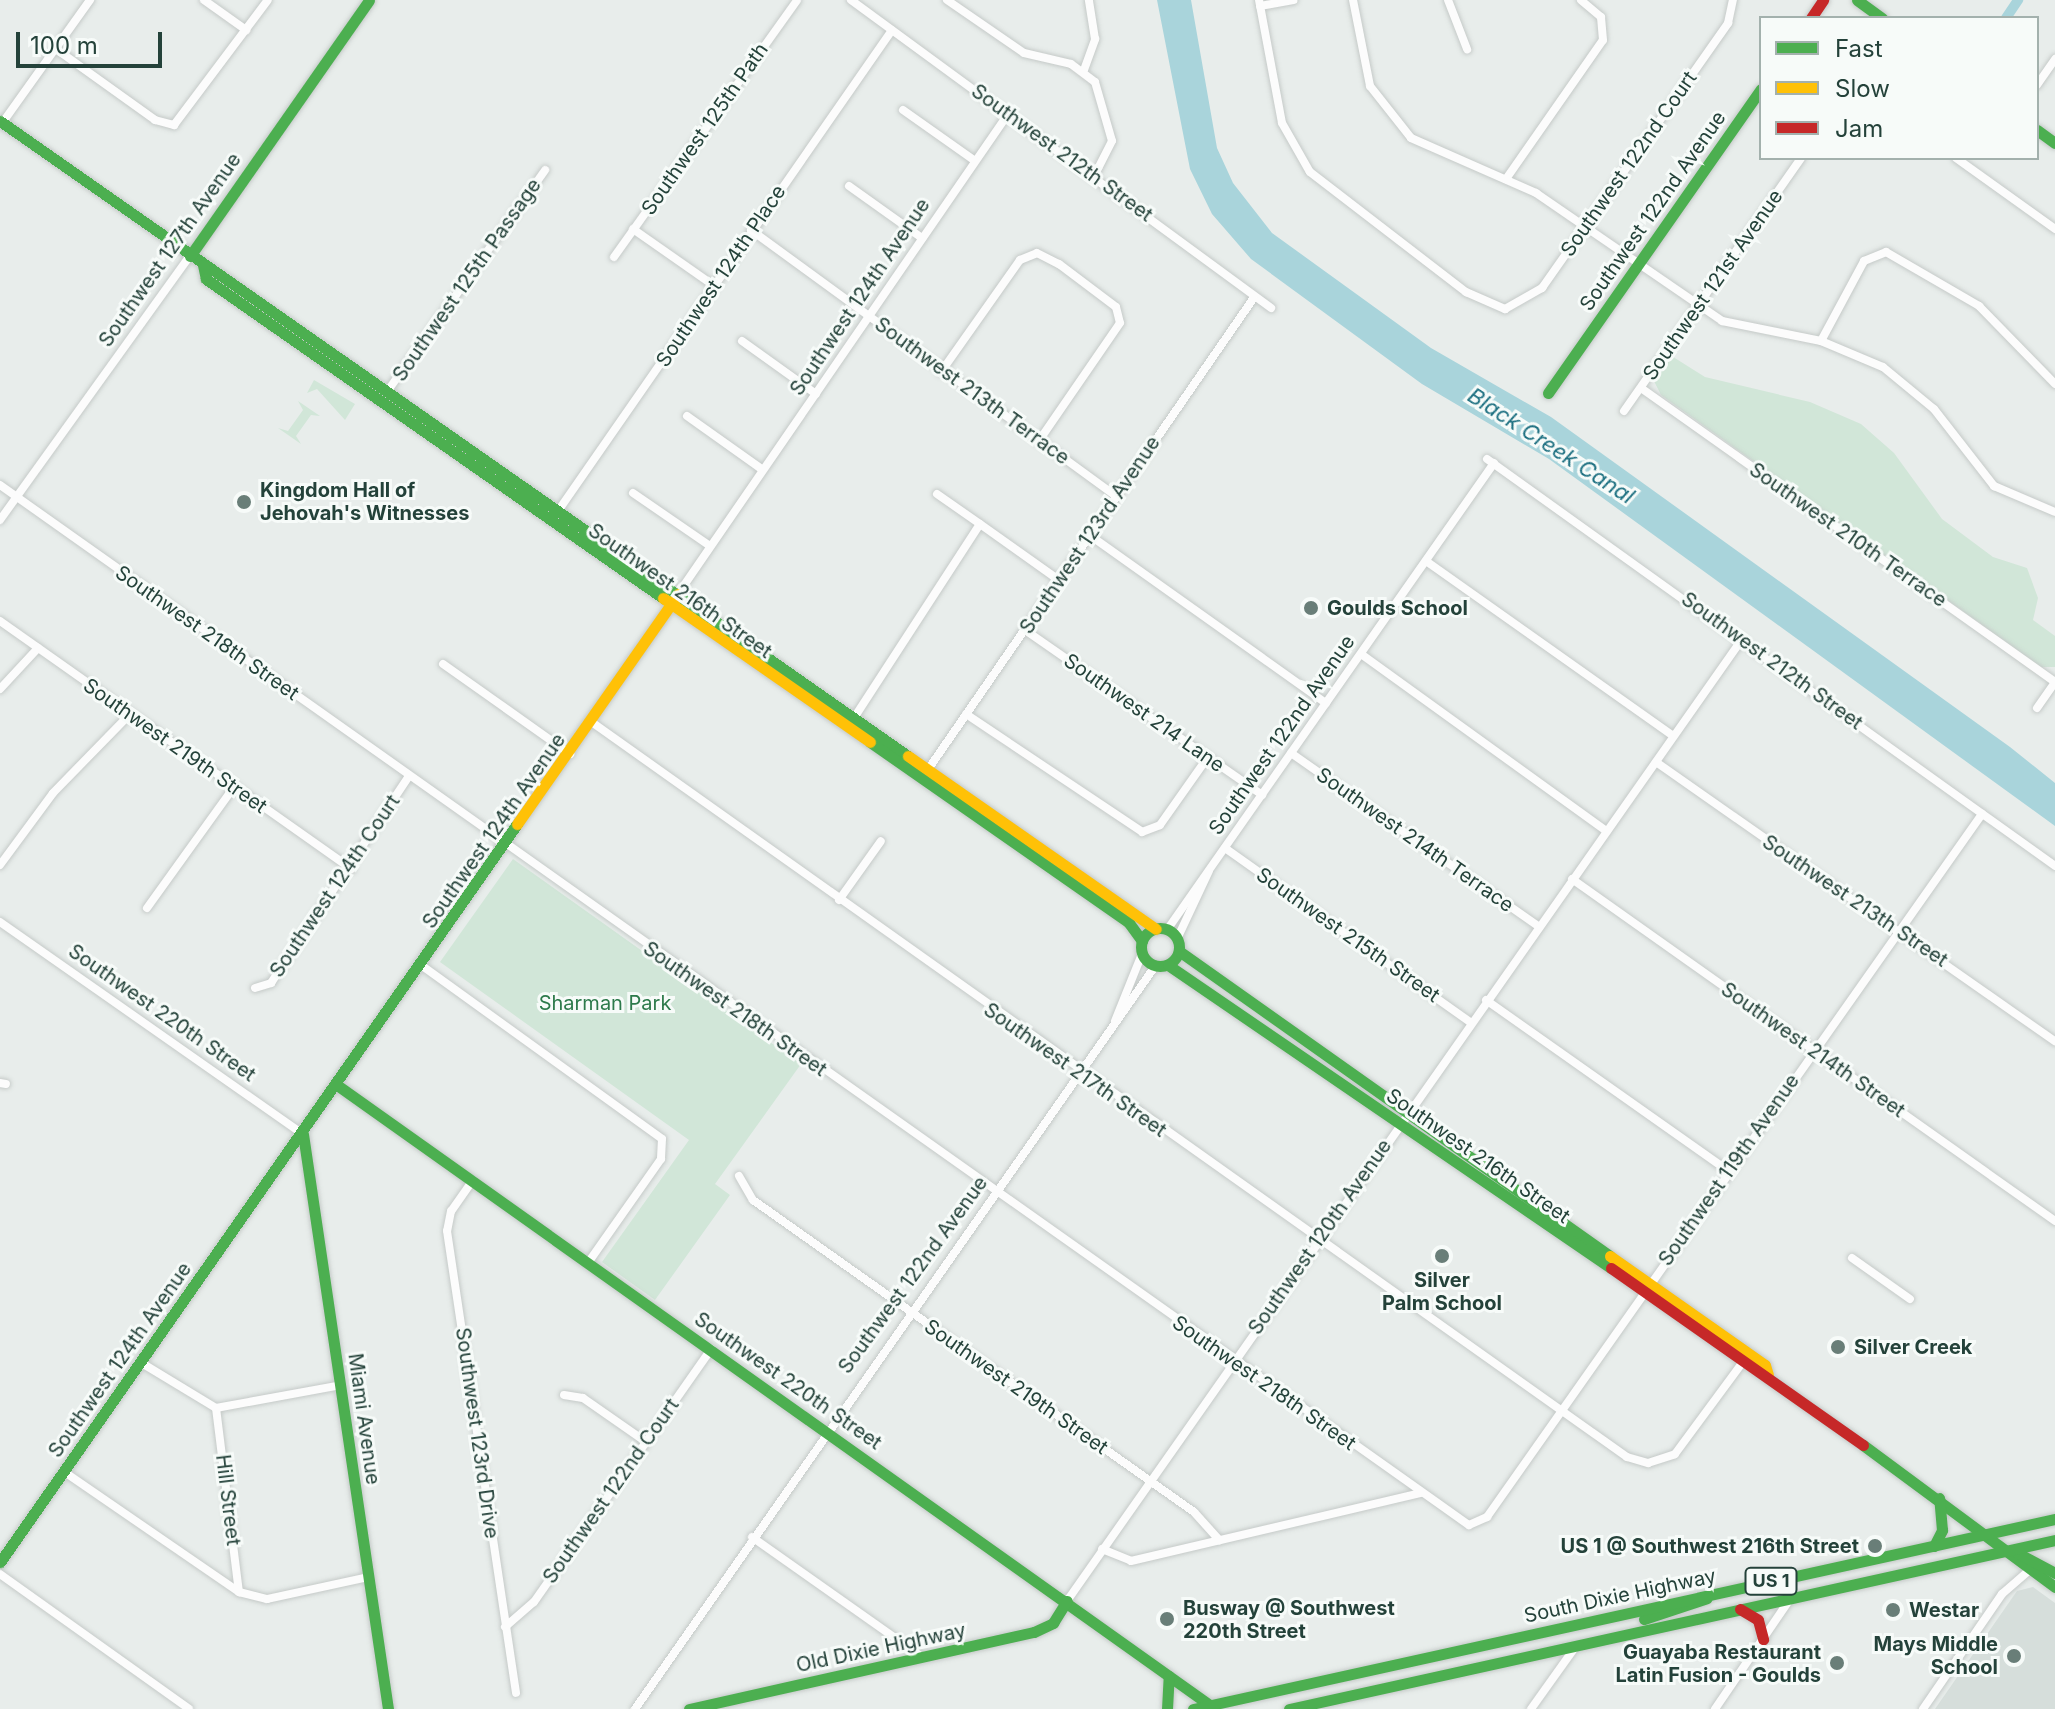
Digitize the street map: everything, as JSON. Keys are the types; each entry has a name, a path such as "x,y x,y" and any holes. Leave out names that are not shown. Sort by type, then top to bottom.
{"main road":[{"name":"Southwest 127th Avenue","path":"190,256 369,0"},
{"path":"1857,0 1879,16"},
{"name":"Southwest 122nd Avenue","path":"1548,393 1759,92"},
{"name":"Southwest 216th Street","path":"1,122 203,265 389,389 927,771 1161,929 1403,1118"},
{"name":"Southwest 216th Street","path":"203,265 206,279 816,709 1129,923 1142,947 1162,965 1403,1118 1646,1288 1765,1365 1768,1375"},
{"name":"Southwest 124th Avenue","path":"0,1562 593,723 678,594"},
{"path":"816,709 901,763 927,771"},
{"path":"1142,947 1161,929"},
{"path":"1162,965 1178,945"},
{"name":"Southwest 220th Street","path":"337,1085 1067,1601 1211,1708"},
{"name":"Miami Avenue","path":"303,1134 388,1709"},
{"name":"Southwest 216th Street","path":"1646,1288 1742,1363 1768,1375 2011,1550 2055,1573"},
{"path":"1934,1546 1942,1530 1939,1498"},
{"name":"South Dixie Highway","path":"1193,1709 1211,1708 1381,1667 2055,1519"},
{"path":"2011,1550 2014,1539 2055,1528"},
{"path":"1834,1588 1848,1576 1986,1545 1988,1534"},
{"name":"US 1","path":"1791,1598 2055,1540"},
{"name":"Southwest 216th Street","path":"2011,1550 2030,1570 2055,1587"},
{"path":"1555,1629 1577,1645 1588,1631 1691,1609 1712,1594"},
{"name":"South Dixie Highway","path":"1289,1709 1791,1598"},
{"name":"Old Dixie Highway","path":"689,1709 1047,1627 1067,1601"},
{"path":"1740,1609 1758,1620 1763,1639"},
{"path":"1241,1709 1360,1681 1381,1667"},
{"path":"1167,1709 1169,1676"}],"street":[{"path":"1,122 90,0"},
{"path":"204,0 246,30"},
{"path":"56,49 155,120 174,125 268,0"},
{"name":"Southwest 125th Path","path":"614,257 797,0"},
{"name":"Southwest 212th Street","path":"851,0 1094,176 1253,299 1271,308"},
{"path":"947,0 1024,53 1084,70 1103,95 1111,134 1110,153 1094,176"},
{"path":"959,8 965,0"},
{"path":"1084,70 1095,39 1089,0"},
{"path":"1260,3 1293,0"},
{"path":"1353,0 1366,75 1392,122 1421,144 1506,179 1585,227 1697,306 1729,324 1821,341 1903,382 1994,486 2055,512"},
{"path":"1448,0 1467,49"},
{"path":"1506,179 1603,40 1601,17 1581,0"},
{"name":"Southwest 122nd Court","path":"1260,3 1282,123 1310,172 1476,299 1511,309 1537,294 1734,4"},
{"name":"Southwest 124th Place","path":"551,522 892,30"},
{"path":"2039,82 2055,59"},
{"path":"903,110 975,161"},
{"name":"Southwest 124th Avenue","path":"678,594 1008,114"},
{"name":"Southwest 121st Avenue","path":"1624,411 1800,160"},
{"path":"1959,160 2055,229"},
{"name":"Southwest 125th Passage","path":"389,389 545,170"},
{"path":"849,186 922,238"},
{"path":"633,229 713,285"},
{"name":"Southwest 213th Terrace","path":"751,230 869,315 941,372 1115,495"},
{"path":"941,372 1031,253 1059,264 1119,313 1114,336 1039,441"},
{"path":"1821,341 1838,298 1872,254 1899,256 1958,290 2055,384"},
{"name":"Southwest 127th Avenue","path":"0,520 190,256"},
{"name":"Southwest 123rd Avenue","path":"927,771 1025,630 1056,578 1253,299"},
{"path":"742,341 816,394"},
{"name":"Southwest 210th Terrace","path":"1641,388 2055,682"},
{"path":"687,416 763,470"},
{"name":"Southwest 212th Street","path":"1490,461 2055,866"},
{"name":"Southwest 122nd Avenue","path":"1161,929 1209,871 1426,561 1490,461"},
{"name":"Southwest 218th Street","path":"0,485 1233,1362 1420,1493 1475,1525"},
{"path":"633,493 710,546"},
{"path":"937,494 1056,578"},
{"path":"854,718 980,524"},
{"path":"1088,534 1326,703"},
{"path":"1426,561 1673,736"},
{"name":"Southwest 219th Street","path":"0,621 351,869"},
{"name":"Southwest 214 Lane","path":"1025,630 1262,795"},
{"name":"Southwest 120th Avenue","path":"1067,1601 1470,1022 1742,639"},
{"path":"0,689 38,648"},
{"path":"1361,654 1606,831"},
{"path":"443,664 570,754"},
{"path":"2037,708 2055,682"},
{"path":"0,865 53,793 130,714"},
{"path":"966,714 1142,832 1160,825 1208,757"},
{"name":"Southwest 217th Street","path":"593,723 1079,1072 1627,1457 1660,1461 1684,1445 1742,1363"},
{"name":"Southwest 214th Terrace","path":"1291,753 1538,926"},
{"name":"Southwest 213th Street","path":"1656,762 2055,1041"},
{"name":"Southwest 124th Court","path":"255,988 271,983 351,869 409,776"},
{"path":"147,908 234,787"},
{"name":"Southwest 119th Avenue","path":"1475,1525 1561,1411 1982,814"},
{"path":"839,900 881,841"},
{"name":"Southwest 215th Street","path":"1225,848 1470,1022"},
{"name":"Southwest 122nd Avenue","path":"1178,945 1209,871"},
{"name":"Southwest 214th Street","path":"1572,879 2055,1221"},
{"name":"Southwest 220th Street","path":"0,922 303,1134"},
{"name":"Southwest 122nd Avenue","path":"1114,1022 1142,947"},
{"path":"421,965 655,1129 665,1146 588,1263"},
{"name":"Southwest 122nd Avenue","path":"635,1709 908,1311 1114,1022 1162,965"},
{"path":"1486,1000 1728,1171"},
{"name":"Southwest 219th Street","path":"739,1176 753,1200 1149,1481 1219,1540"},
{"name":"Southwest 123rd Drive","path":"473,1180 447,1231 516,1693"},
{"path":"1852,1258 1910,1299"},
{"name":"Southwest 122nd Court","path":"505,1627 534,1602 711,1349"},
{"path":"140,1362 216,1408 341,1385"},
{"path":"564,1395 583,1398 646,1442"},
{"name":"Hill Street","path":"216,1408 239,1592"},
{"path":"63,1471 239,1592 267,1599 369,1577"},
{"path":"1102,1549 1131,1561 1420,1493"},
{"path":"752,1537 922,1657"},
{"path":"1923,1709 2002,1594 2030,1570"},
{"path":"0,1574 189,1709"},
{"path":"1715,1709 1791,1598"},
{"path":"1531,1709 1577,1645"}],"shaded area":[{"name":"Mays Middle School","path":"2033,1587 2055,1603 2055,1709 1935,1709 2017,1591"}],"green space":[{"path":"1670,355 1705,377 1810,402 1861,424 1894,453 1942,519 1993,557 2027,568 2038,598 2033,620 2055,636 2055,667 2041,667 1661,395 1654,381"},
{"path":"314,380 355,404 345,420 317,389 307,393"},
{"path":"298,401 320,416 311,415 296,436 301,444 278,428 288,431 303,410"},
{"name":"Sharman Park","path":"513,859 801,1064 715,1184 730,1195 655,1300 602,1262 689,1140 440,962"}],"water":[{"name":"Black Creek Canal","path":"1157,0 1191,0 1217,148 1233,183 1272,233 1431,348 1551,417 2010,747 2055,783 2055,826 1549,459 1422,384 1251,259 1212,214 1190,169"}],"waterway":[{"path":"2007,16 2018,0"}],"traffic: fast":[{"path":"190,256 369,0"},
{"path":"1857,0 1879,16"},
{"path":"1548,393 1759,92"},
{"path":"0,121 908,756"},
{"path":"2039,131 2055,143"},
{"path":"203,265 206,279 663,598"},
{"path":"870,742 1129,923 1142,941"},
{"path":"0,1562 517,824"},
{"path":"1160,928 1173,934 1179,947 1173,960 1160,966 1147,960 1141,947 1147,934 1160,928"},
{"path":"1179,951 1610,1256"},
{"path":"1168,965 1611,1268"},
{"path":"337,1085 1214,1708"},
{"path":"303,1134 388,1709"},
{"path":"1863,1445 2055,1587"},
{"path":"1934,1546 1942,1530 1939,1498"},
{"path":"1193,1709 2055,1519"},
{"path":"1289,1709 2055,1540"},
{"path":"2012,1550 2055,1573"},
{"path":"1644,1619 1707,1598"},
{"path":"689,1709 1034,1632 1053,1623 1067,1601"},
{"path":"1167,1709 1169,1676"}],"traffic: slow":[{"path":"517,824 678,594"},
{"path":"663,598 870,742"},
{"path":"908,756 1156,929"},
{"path":"1610,1256 1765,1365 1768,1375"}],"traffic: jam":[{"path":"1812,16 1823,0"},
{"path":"1611,1268 1863,1445"},
{"path":"1740,1609 1758,1620 1763,1639"}],"place":[{"name":"Kingdom Hall of Jehovah's Witnesses","path":"244,502"},
{"name":"Goulds School","path":"1311,608"},
{"name":"Silver Palm School","path":"1442,1256"},
{"name":"Silver Creek","path":"1838,1347"},
{"name":"US 1 @ Southwest 216th Street","path":"1875,1546"},
{"name":"Westar","path":"1893,1610"},
{"name":"Busway @ Southwest 220th Street","path":"1167,1619"},
{"name":"Mays Middle School","path":"2014,1656"},
{"name":"Guayaba Restaurant Latin Fusion - Goulds","path":"1837,1663"}]}
